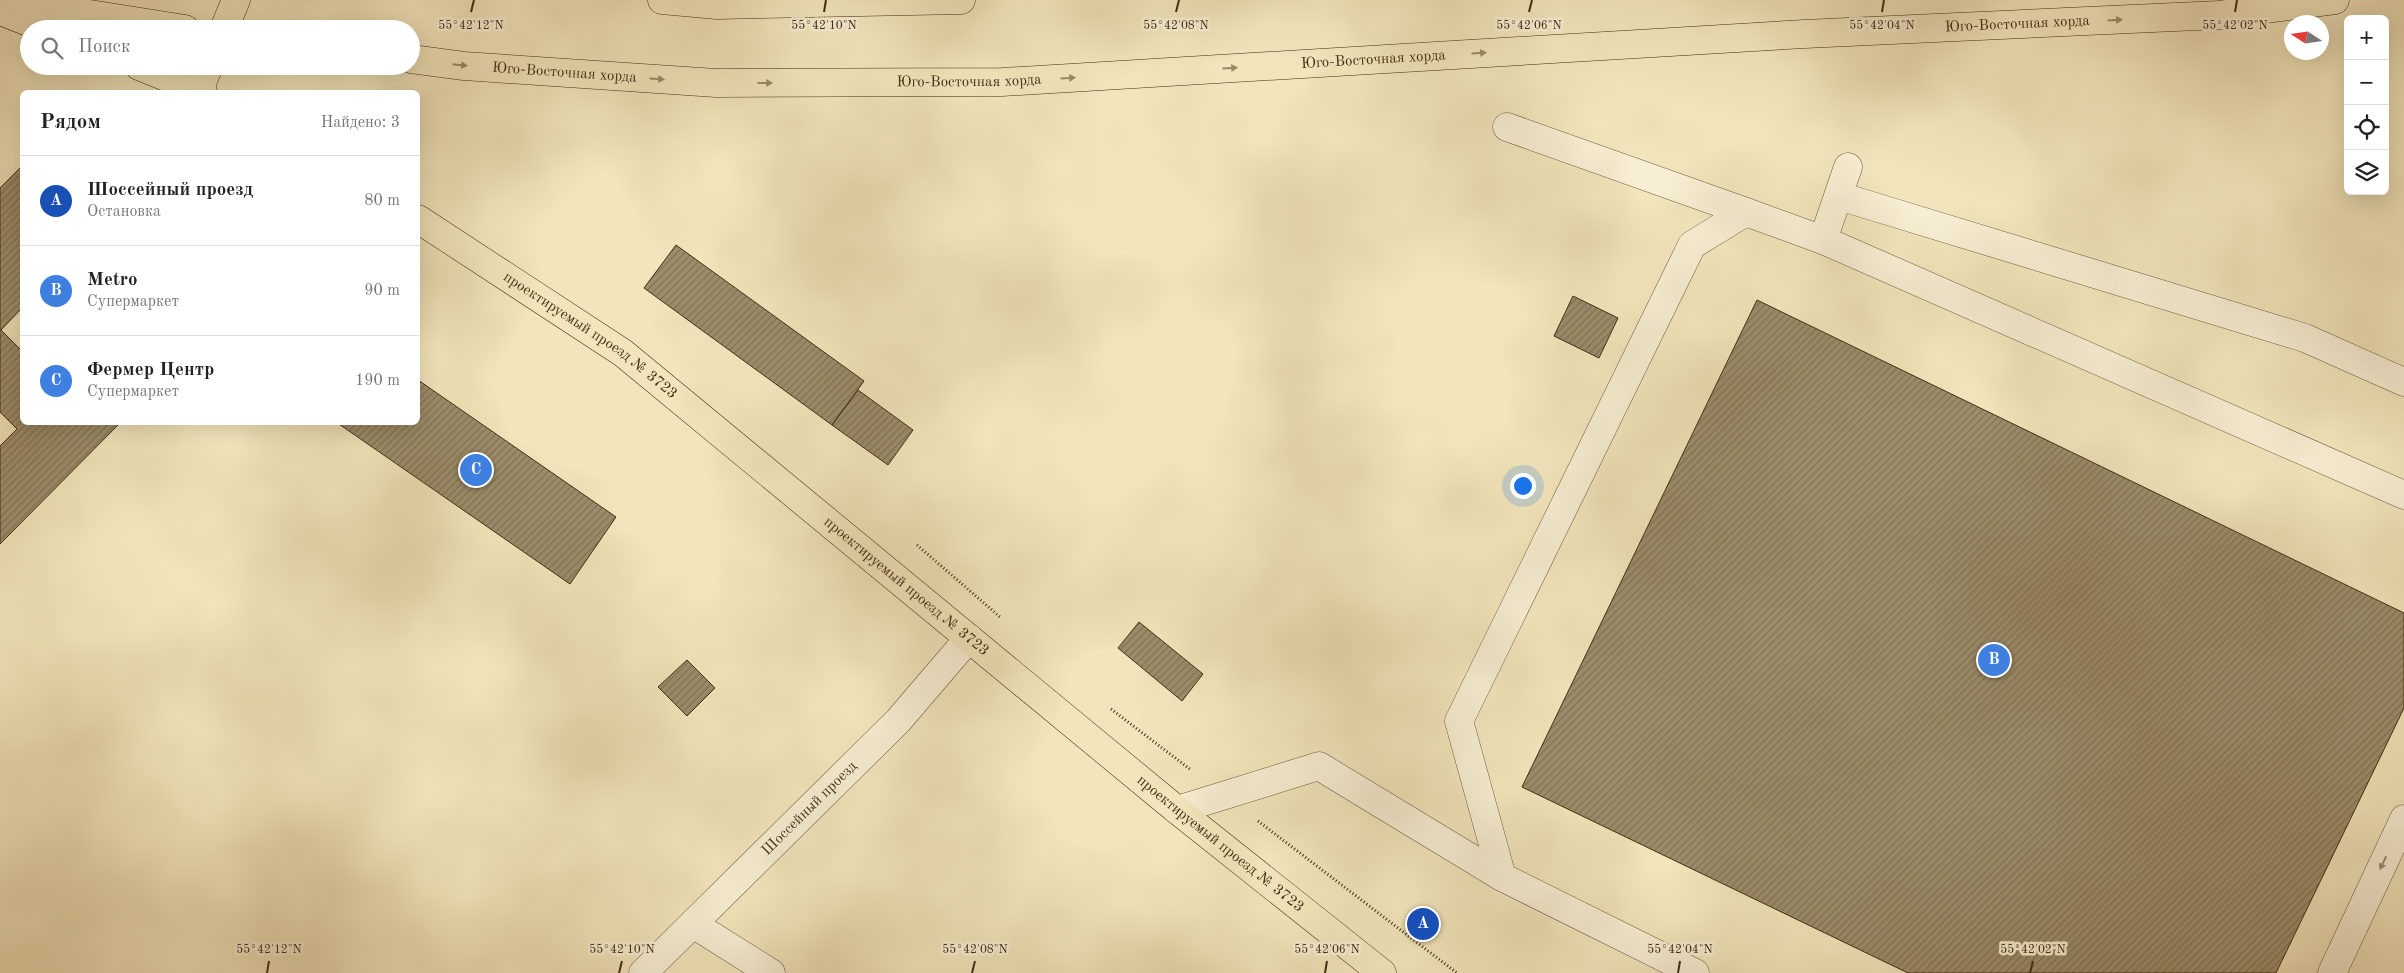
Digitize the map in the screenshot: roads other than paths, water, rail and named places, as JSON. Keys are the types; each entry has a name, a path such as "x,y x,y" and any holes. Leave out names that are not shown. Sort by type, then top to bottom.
{"main road":[{"path":"0,0 128,20"},
{"path":"228,20 236,0"},
{"path":"662,0 717,5 961,0"},
{"name":"Юго-Восточная хорда","path":"420,60 464,66 716,83 1002,82 1794,35 2219,15 2335,0"},
{"path":"0,10 24,20"},
{"path":"173,75 203,83"},
{"name":"проектируемый проезд № 3723","path":"420,221 623,353 1177,810 1382,973"}],"street":[{"path":"1507,127 1823,240 2404,495"},
{"path":"1823,240 1848,168"},
{"path":"1839,196 2305,338 2404,382"},
{"path":"1502,877 1460,721 1692,245 1746,212"},
{"name":"Шоссейный проезд","path":"643,973 898,721 968,638"},
{"path":"1177,810 1319,766 1502,877 1695,973"},
{"path":"2332,973 2404,818"},
{"path":"693,924 771,973"}],"place":[{"name":"Фермер Центр","path":"476,470"},
{"name":"Metro","path":"1994,660"},
{"name":"Шоссейный проезд","path":"1423,924"}]}
